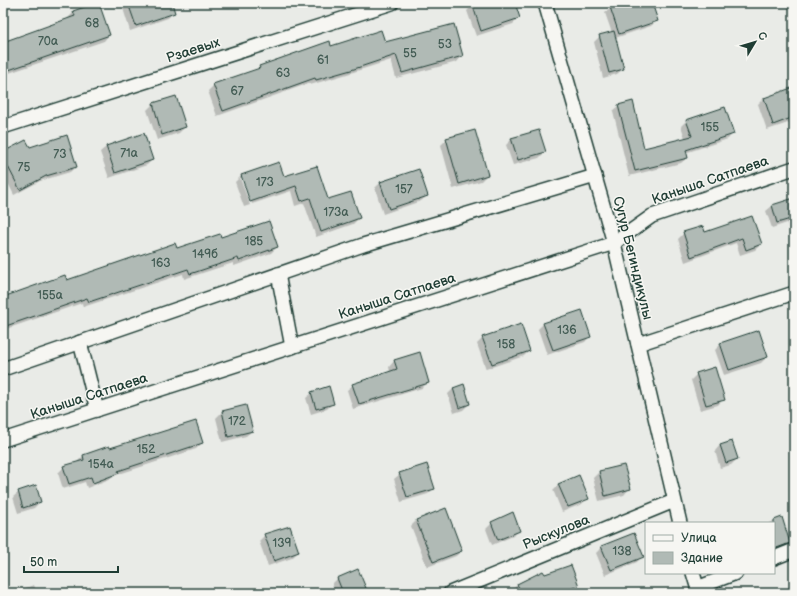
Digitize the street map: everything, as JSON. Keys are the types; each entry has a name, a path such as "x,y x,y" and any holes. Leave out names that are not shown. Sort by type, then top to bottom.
{"street":[{"name":"Рзаевых","path":"3,127 392,3"},
{"name":"Сугур Бегиндикулы","path":"545,3 614,243 680,522"},
{"name":"Каныша Сатпаева","path":"3,440 614,243 652,216 794,168"},
{"path":"3,369 363,244 595,176"},
{"path":"278,274 292,347"},
{"path":"638,344 794,292"},
{"path":"80,342 97,410"},
{"name":"Рыскулова","path":"450,593 674,501"},
{"path":"775,558 794,550"},
{"path":"693,574 698,591 734,574"}],"building":[{"path":"99,3 110,35 3,72 3,42 75,16 73,11"},
{"path":"128,3 172,3 175,13 136,26"},
{"path":"472,3 515,3 520,18 481,31"},
{"path":"622,3 652,3 658,21 619,34 610,7"},
{"path":"454,24 463,56 402,73 396,55 316,80 315,78 223,111 213,84 330,41 331,46 381,30 385,42"},
{"path":"614,31 624,69 609,73 599,35"},
{"path":"794,87 794,117 773,125 764,98"},
{"path":"176,96 186,127 162,135 153,103"},
{"path":"633,101 644,148 692,136 686,120 725,107 734,134 686,150 688,158 635,171 618,105"},
{"path":"475,130 488,175 459,184 446,138"},
{"path":"539,130 546,152 518,160 511,138"},
{"path":"144,133 153,160 115,173 106,146"},
{"path":"67,135 77,167 46,176 20,190 3,157 3,152 26,140 30,147"},
{"path":"279,162 284,176 317,166 328,199 351,192 360,218 321,232 310,198 301,201 296,186 250,202 241,175"},
{"path":"419,169 428,196 389,209 380,182"},
{"path":"794,198 794,218 777,223 772,205"},
{"path":"752,216 762,244 746,250 742,238 691,257 683,232 703,226 705,232"},
{"path":"269,221 278,247 239,261 238,258 190,274 188,269 89,302 87,298 3,327 3,297 65,275 67,280 175,243 177,248 220,234 221,237"},
{"path":"582,310 591,337 553,350 543,323"},
{"path":"521,324 530,351 492,364 482,337"},
{"path":"759,330 768,357 729,370 720,343"},
{"path":"420,352 429,383 359,404 352,384 397,369 394,360"},
{"path":"715,367 725,400 706,405 696,373"},
{"path":"464,384 470,404 459,408 453,388"},
{"path":"329,386 334,404 316,409 311,392"},
{"path":"246,405 253,431 228,437 222,411"},
{"path":"196,421 203,443 118,471 119,473 93,483 91,477 69,484 63,466 84,460 83,455"},
{"path":"732,441 738,459 726,463 720,445"},
{"path":"427,464 435,489 407,497 399,473"},
{"path":"624,465 631,489 605,496 599,471"},
{"path":"579,475 589,499 568,507 558,484"},
{"path":"36,485 41,502 23,508 18,491"},
{"path":"446,508 462,551 433,562 416,520"},
{"path":"513,512 520,531 498,540 491,522"},
{"path":"782,517 790,543 775,549 775,522 774,520"},
{"path":"290,526 299,552 274,561 264,534"},
{"path":"634,533 644,557 611,570 601,546"},
{"path":"571,565 579,586 558,593 521,593 517,584 543,571 545,574"},
{"path":"358,569 368,593 343,593 337,578"}]}
